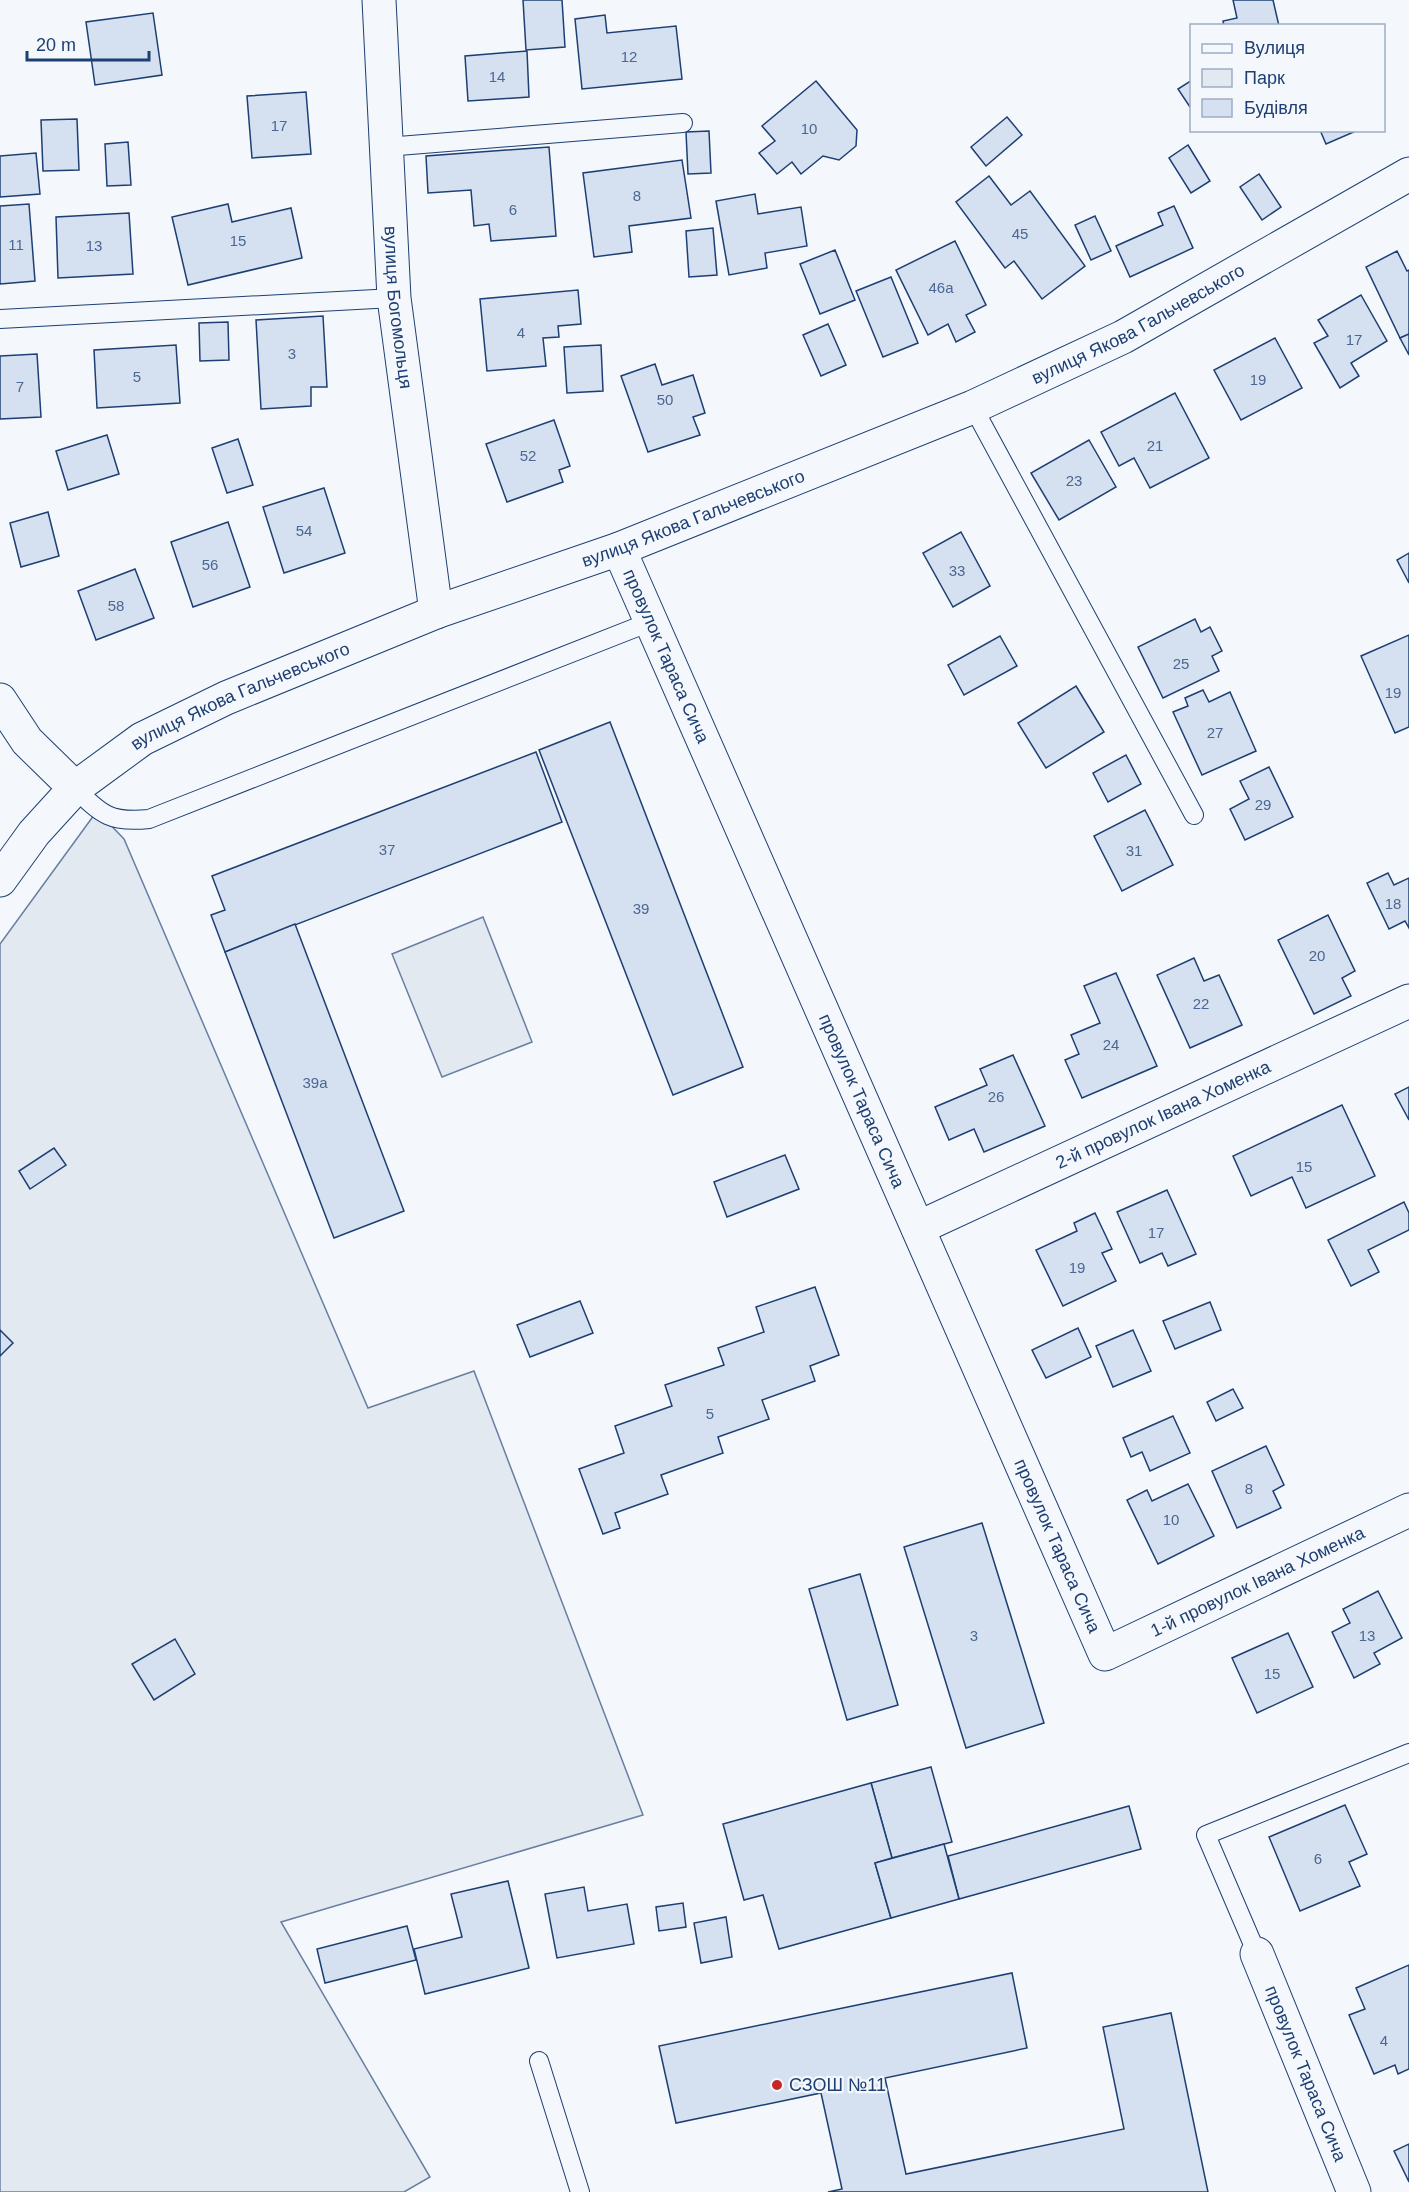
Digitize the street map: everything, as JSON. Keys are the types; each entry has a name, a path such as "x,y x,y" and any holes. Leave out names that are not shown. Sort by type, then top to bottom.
{"street":[{"name":"вулиця Богомольця","path":"379,0 394,298 436,612"},
{"name":"вулиця Якова Гальчевського","path":"4,866 75,788 142,739 215,703 436,612 619,549 973,407 1123,337 1409,174"},
{"name":"провулок Тараса Сича","path":"619,549 1105,1654"},
{"path":"0,700 27,741 75,788"},
{"name":"2-й провулок Івана Хоменка","path":"918,1228 1409,1001"},
{"name":"1-й провулок Івана Хоменка","path":"1105,1654 1409,1510"},
{"name":"провулок Тараса Сича","path":"1257,1954 1354,2192"}],"lane":[{"path":"386,147 682,123"},
{"path":"0,319 394,298"},
{"path":"973,407 1194,814"},
{"path":"75,788 97,811 126,821 149,819 650,622"},
{"path":"1257,1954 1206,1835 1409,1753"},
{"path":"539,2061 580,2192"}],"green space":[{"path":"97,811 124,839 368,1408 474,1371 643,1815 281,1922 430,2177 404,2192 0,2192 0,944"},
{"path":"483,917 532,1042 442,1077 392,954"}],"building":[{"path":"523,0 562,0 565,47 526,50"},
{"path":"1233,0 1273,0 1279,24 1224,24 1223,21 1237,18"},
{"path":"153,13 162,75 95,85 86,22"},
{"path":"605,15 607,33 676,26 682,79 582,89 575,19"},
{"path":"527,51 529,97 468,101 465,56"},
{"path":"816,81 857,130 856,146 839,160 823,156 801,174 792,162 777,174 759,153 775,141 762,126"},
{"path":"1190,81 1190,107 1178,89"},
{"path":"306,92 311,154 252,158 247,96"},
{"path":"1007,117 1022,135 986,166 971,147"},
{"path":"77,119 79,170 43,171 41,120"},
{"path":"709,131 711,173 688,174 686,132"},
{"path":"1321,132 1354,132 1326,144"},
{"path":"128,142 131,185 107,186 105,144"},
{"path":"1188,145 1210,181 1191,193 1169,158"},
{"path":"549,147 556,236 491,241 489,224 474,226 471,190 428,193 426,156"},
{"path":"36,153 40,194 0,197 0,156"},
{"path":"682,160 691,218 629,226 632,252 594,257 583,173"},
{"path":"1259,174 1281,207 1262,220 1240,187"},
{"path":"989,176 1011,205 1030,191 1085,266 1042,299 1014,261 1005,268 956,202"},
{"path":"755,194 758,214 801,207 807,246 765,253 767,268 729,275 716,201"},
{"path":"29,204 35,281 0,284 0,206"},
{"path":"228,204 232,222 291,208 302,258 188,285 172,217"},
{"path":"1174,206 1193,248 1130,277 1116,246 1163,225 1158,213"},
{"path":"129,213 133,274 58,278 56,217"},
{"path":"1095,216 1111,251 1091,260 1075,225"},
{"path":"713,228 717,275 689,277 686,231"},
{"path":"955,241 986,305 966,315 975,332 956,342 948,324 928,335 896,270"},
{"path":"835,250 855,300 820,314 800,264"},
{"path":"1397,251 1407,271 1409,270 1409,334 1400,338 1366,267"},
{"path":"891,277 918,343 883,357 856,291"},
{"path":"578,290 581,324 558,326 559,337 543,338 546,366 487,371 480,299"},
{"path":"1361,295 1387,341 1351,363 1359,376 1340,388 1314,343 1328,336 1318,320"},
{"path":"323,316 327,387 311,387 311,406 261,409 256,320"},
{"path":"228,322 229,360 200,361 199,323"},
{"path":"828,324 846,365 821,376 803,335"},
{"path":"1409,334 1409,355 1400,338"},
{"path":"1275,338 1302,388 1241,420 1214,370"},
{"path":"176,345 180,403 97,408 94,350"},
{"path":"601,345 603,391 567,393 564,347"},
{"path":"37,354 41,417 0,419 0,356"},
{"path":"655,364 662,385 693,375 705,413 693,417 700,435 648,452 621,376"},
{"path":"1175,393 1209,458 1150,488 1134,458 1119,466 1101,432"},
{"path":"554,420 570,466 559,470 563,482 507,502 486,444"},
{"path":"107,435 119,474 68,490 56,451"},
{"path":"238,439 253,485 227,493 212,448"},
{"path":"1089,440 1116,487 1059,520 1031,473"},
{"path":"324,488 345,553 284,573 263,507"},
{"path":"48,512 59,556 21,567 10,523"},
{"path":"228,522 250,587 193,607 171,542"},
{"path":"961,532 990,586 953,607 923,553"},
{"path":"1409,553 1409,583 1397,560"},
{"path":"135,569 154,618 96,640 78,591"},
{"path":"1195,619 1201,632 1210,627 1222,651 1212,656 1219,671 1163,698 1138,647"},
{"path":"1409,635 1409,727 1395,733 1361,656"},
{"path":"1000,636 1017,666 964,695 948,665"},
{"path":"1076,686 1104,732 1046,768 1018,723"},
{"path":"1203,690 1209,702 1230,692 1256,751 1202,775 1173,712 1188,706 1185,698"},
{"path":"610,722 743,1067 673,1095 539,750"},
{"path":"536,752 562,822 225,952 211,915 225,910 212,876"},
{"path":"1126,755 1141,784 1108,802 1093,773"},
{"path":"1269,767 1293,817 1245,840 1230,809 1249,799 1240,781"},
{"path":"1145,810 1173,865 1122,891 1094,836"},
{"path":"1388,873 1394,885 1409,878 1409,928 1405,921 1389,929 1367,883"},
{"path":"1328,915 1355,971 1342,978 1351,996 1314,1014 1278,940"},
{"path":"295,924 404,1211 334,1238 225,952"},
{"path":"1194,958 1204,981 1219,975 1242,1025 1190,1048 1157,975"},
{"path":"1116,973 1157,1066 1082,1098 1065,1060 1079,1054 1071,1035 1100,1023 1084,986"},
{"path":"1013,1055 1045,1126 984,1152 974,1129 949,1140 935,1107 987,1085 980,1069"},
{"path":"1409,1087 1409,1120 1395,1094"},
{"path":"1342,1105 1375,1176 1306,1208 1292,1177 1251,1196 1233,1156"},
{"path":"54,1148 66,1165 30,1189 19,1171"},
{"path":"785,1155 799,1189 727,1217 714,1182"},
{"path":"1167,1190 1196,1254 1168,1266 1162,1253 1140,1263 1117,1212"},
{"path":"1404,1202 1409,1213 1409,1230 1368,1250 1379,1272 1351,1286 1328,1240"},
{"path":"1095,1213 1112,1249 1102,1253 1116,1281 1063,1306 1036,1250 1077,1231 1074,1223"},
{"path":"815,1287 839,1355 810,1366 815,1381 762,1400 769,1419 718,1437 723,1453 661,1475 668,1494 615,1513 620,1528 603,1534 579,1469 624,1453 615,1426 672,1406 665,1385 724,1365 718,1348 764,1332 756,1307"},
{"path":"580,1301 593,1333 530,1357 517,1325"},
{"path":"1210,1302 1221,1330 1175,1349 1163,1321"},
{"path":"1078,1328 1091,1357 1046,1378 1032,1350"},
{"path":"0,1330 13,1343 0,1356"},
{"path":"1133,1330 1151,1371 1113,1387 1096,1346"},
{"path":"1233,1389 1243,1408 1216,1421 1207,1402"},
{"path":"1173,1416 1190,1453 1150,1471 1142,1452 1131,1457 1123,1438"},
{"path":"1266,1446 1284,1485 1273,1491 1281,1508 1237,1528 1212,1471"},
{"path":"1188,1484 1214,1536 1158,1564 1127,1500 1147,1490 1152,1501"},
{"path":"982,1523 1044,1723 966,1748 904,1547"},
{"path":"860,1574 898,1705 847,1720 809,1589"},
{"path":"1378,1591 1402,1638 1374,1653 1380,1664 1354,1678 1332,1632 1350,1623 1343,1609"},
{"path":"1288,1633 1313,1687 1257,1713 1232,1658"},
{"path":"175,1639 195,1674 154,1700 132,1664"},
{"path":"931,1767 952,1842 892,1858 871,1783"},
{"path":"871,1783 892,1858 875,1863 891,1918 779,1949 763,1895 744,1900 723,1824"},
{"path":"1345,1805 1367,1854 1349,1862 1360,1886 1300,1911 1269,1837"},
{"path":"1129,1806 1141,1849 959,1899 948,1856"},
{"path":"944,1844 959,1899 891,1918 875,1863"},
{"path":"508,1881 529,1968 425,1994 414,1949 462,1937 451,1894"},
{"path":"584,1887 588,1911 627,1904 634,1944 557,1958 545,1894"},
{"path":"683,1903 686,1927 659,1931 656,1907"},
{"path":"726,1917 732,1957 701,1963 694,1923"},
{"path":"407,1926 416,1960 325,1983 317,1949"},
{"path":"1409,1965 1409,2069 1398,2074 1395,2065 1374,2074 1349,2015 1365,2009 1356,1988"},
{"name":"СЗОШ №11","path":"1012,1973 1027,2048 885,2078 906,2174 1124,2129 1103,2027 1171,2013 1208,2192 828,2192 842,2189 821,2093 676,2123 659,2046"},
{"path":"1409,2144 1409,2182 1394,2151"}],"place":[{"name":"СЗОШ №11","path":"777,2085"}]}
